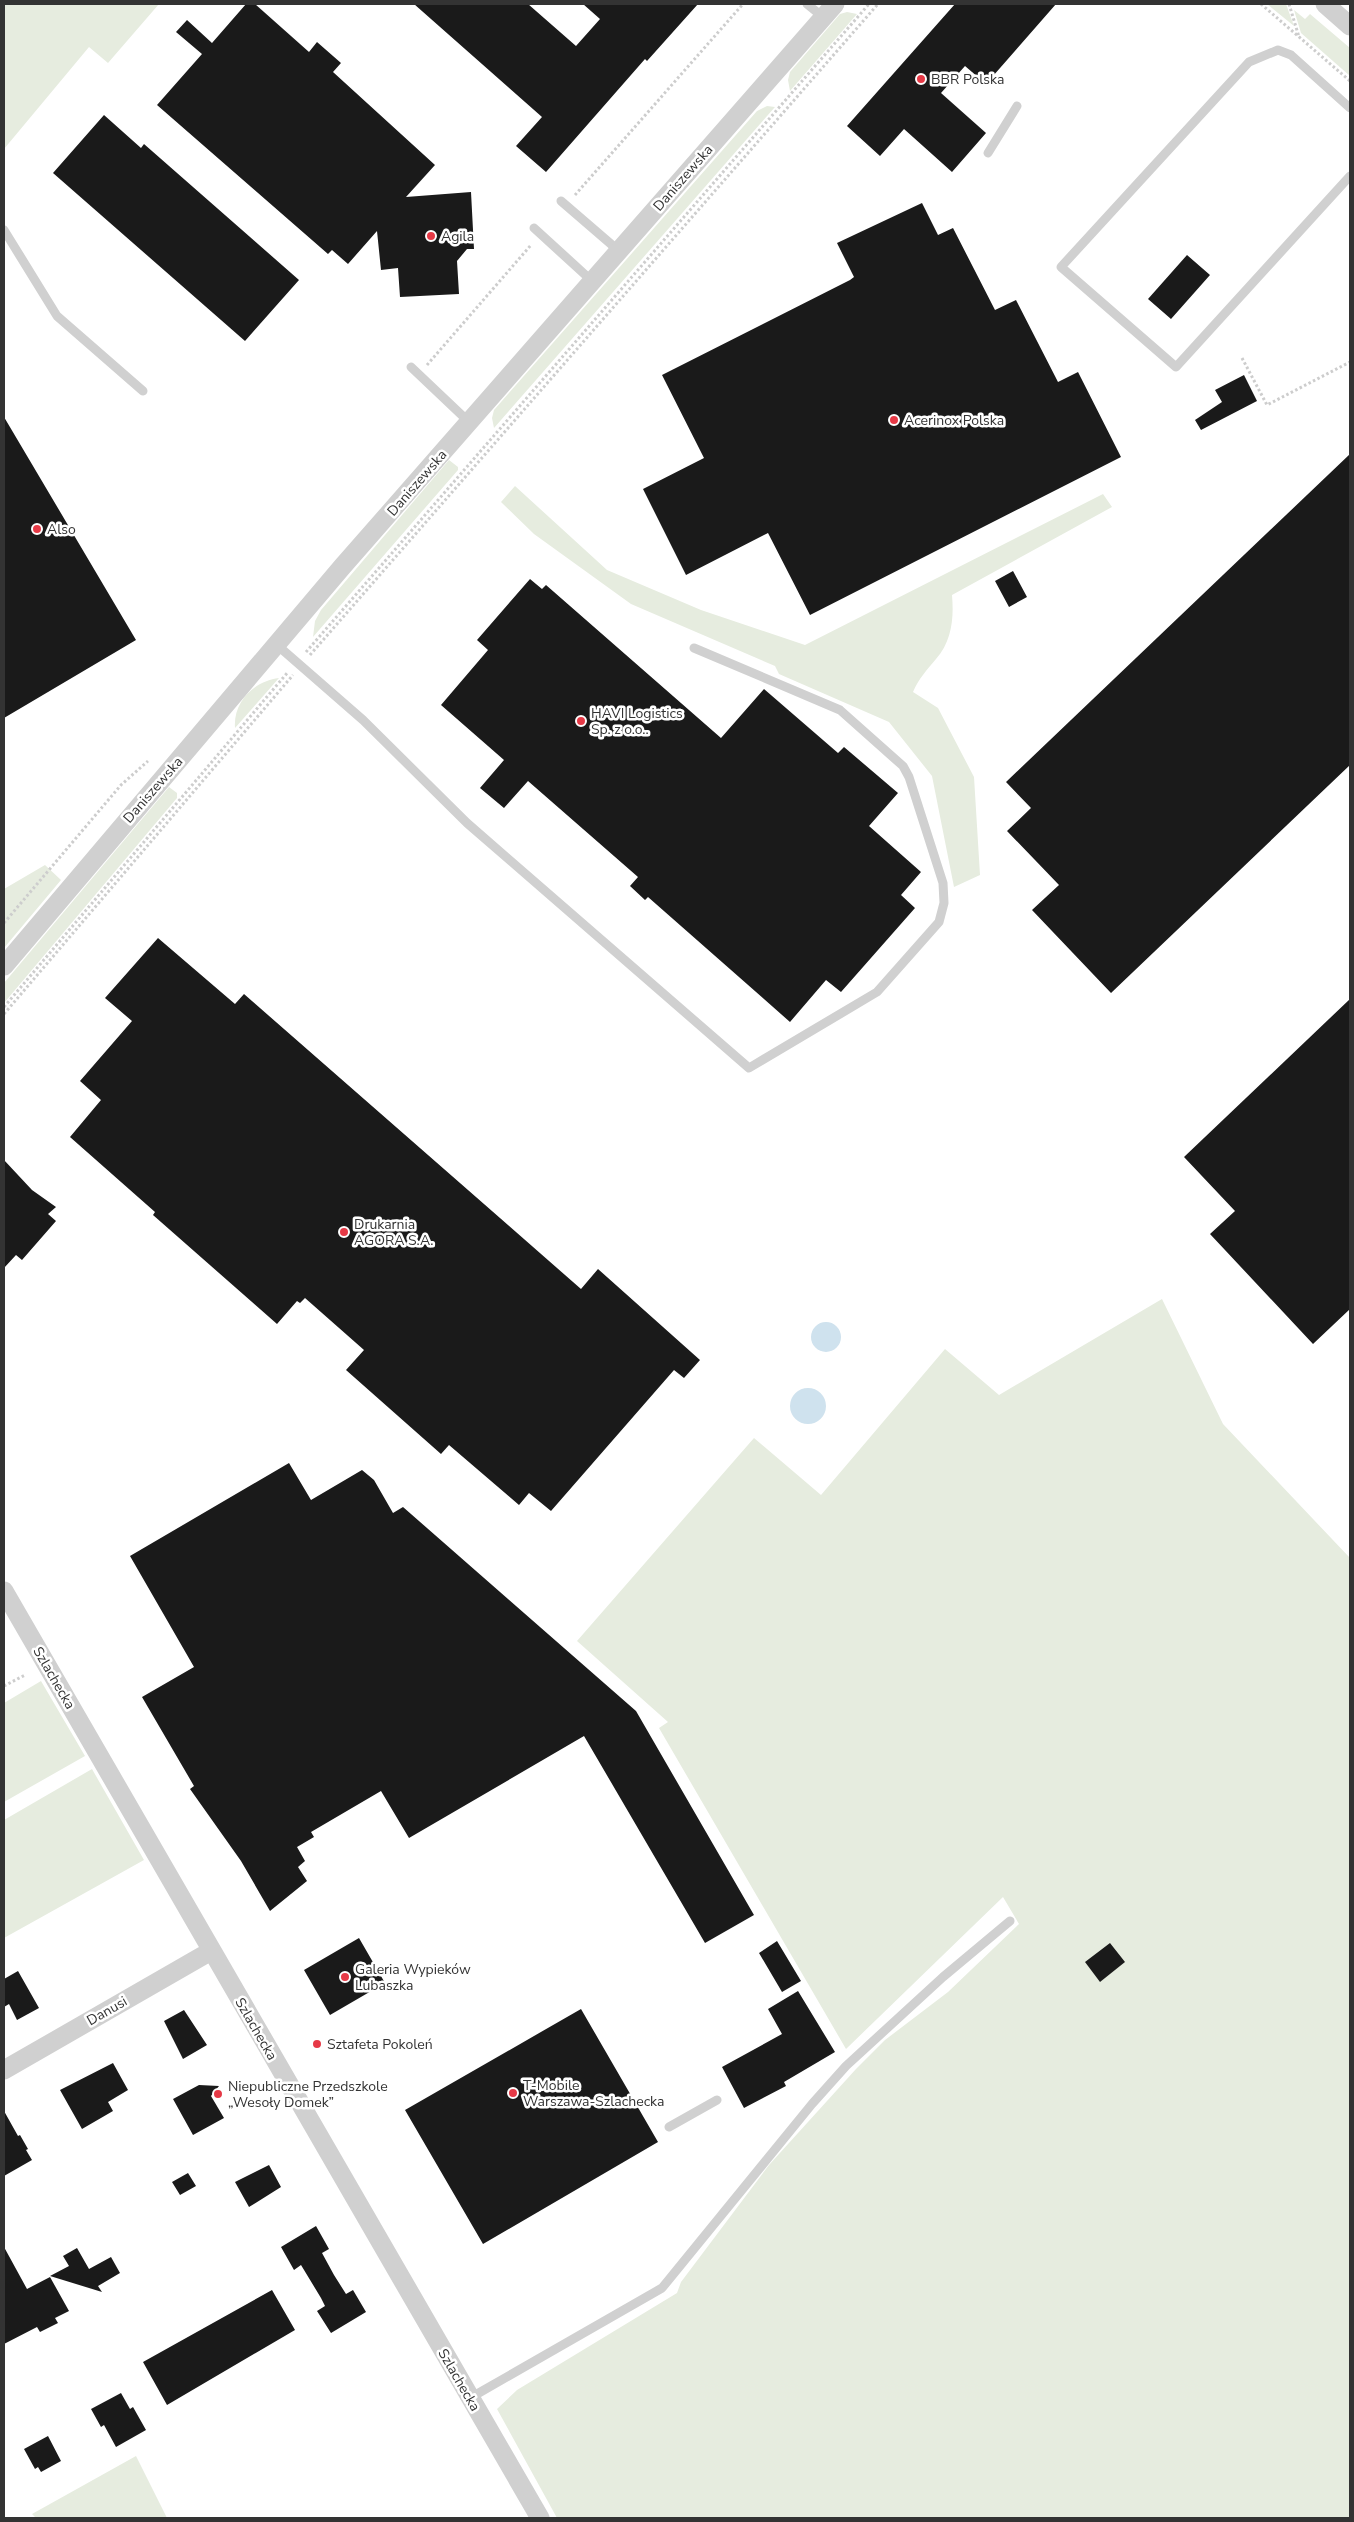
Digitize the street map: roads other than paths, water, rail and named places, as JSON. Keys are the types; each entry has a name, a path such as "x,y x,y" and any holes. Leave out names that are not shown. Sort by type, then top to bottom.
{"street":[{"path":"1325,4 1350,26"},
{"name":"Daniszewska","path":"4,966 469,422 829,11"},
{"name":"Szlachecka","path":"4,1591 540,2518"},
{"name":"Danusi","path":"4,2070 211,1951"}],"lane":[{"path":"807,4 829,11"},
{"path":"1350,108 1291,55 1278,50 1249,62 1061,267 1176,367 1350,176"},
{"path":"988,153 1017,106"},
{"path":"564,203 619,251"},
{"path":"4,230 57,316 143,391"},
{"path":"537,231 592,281"},
{"path":"411,367 469,422"},
{"path":"277,645 363,720 467,823 749,1068 877,992 939,922 944,903 943,883 909,777 903,766 840,710 694,648"},
{"path":"470,2398 662,2288 812,2104 846,2066 943,1977 1010,1921"},
{"path":"669,2127 717,2100"}],"water":[{"path":"826,1322 836,1327 841,1337 836,1347 826,1352 816,1347 811,1337 816,1327"},
{"path":"808,1388 815,1389 821,1393 825,1399 825,1413 821,1419 815,1423 808,1424 801,1423 795,1419 791,1413 790,1406 791,1399 795,1393 801,1389"}],"place":[{"name":"BBR Polska","path":"921,79"},
{"name":"Agila","path":"431,236"},
{"name":"Acerinox Polska","path":"894,420"},
{"name":"Also","path":"37,529"},
{"name":"HAVI Logistics Sp. z o.o..","path":"581,721"},
{"name":"Drukarnia AGORA S.A.","path":"344,1232"},
{"name":"Galeria Wypieków Lubaszka","path":"345,1977"},
{"name":"Sztafeta Pokoleń","path":"317,2044"},
{"name":"T-Mobile Warszawa-Szlachecka","path":"513,2093"},
{"name":"Niepubliczne Przedszkole „Wesoły Domek”","path":"218,2094"}]}
